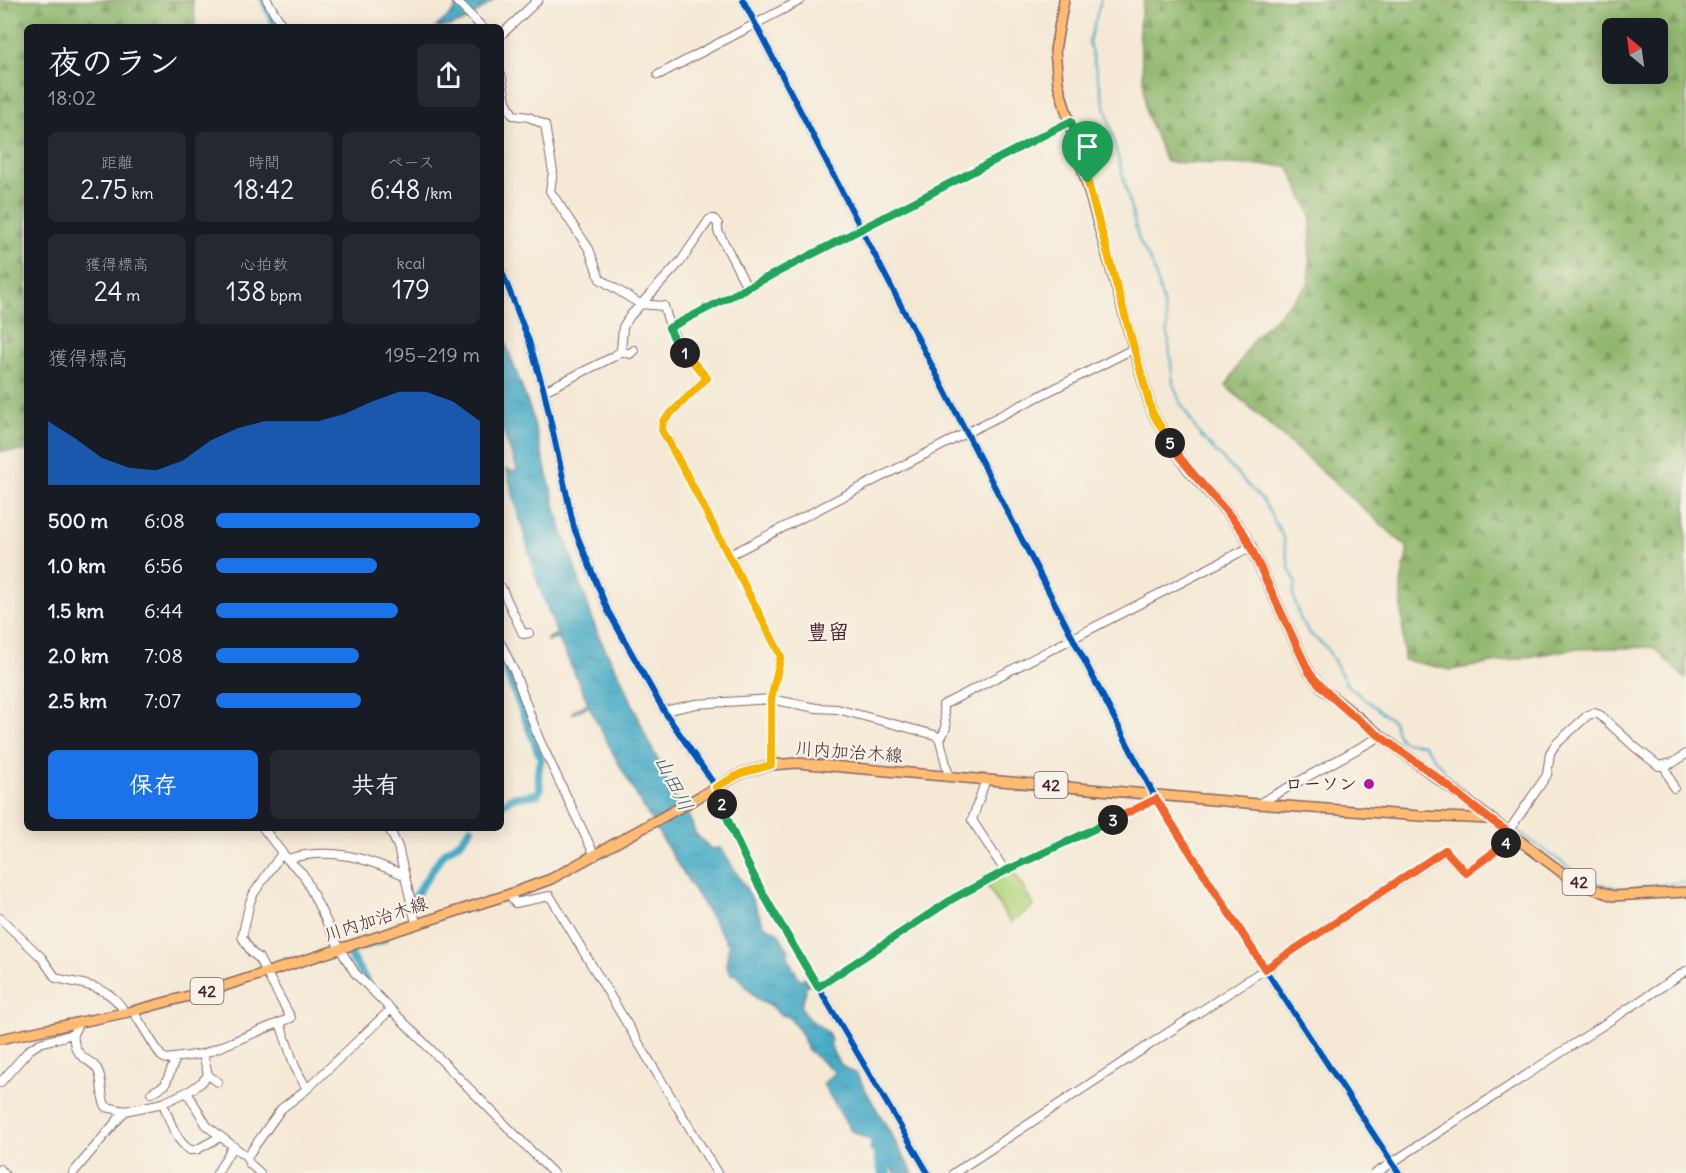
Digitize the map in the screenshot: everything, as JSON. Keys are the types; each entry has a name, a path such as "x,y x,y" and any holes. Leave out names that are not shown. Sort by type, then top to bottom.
{"main road":[{"path":"1064,0 1055,50 1059,83 1152,412 1192,474 1234,519 1252,546 1309,672 1324,690 1490,819"},
{"name":"川内加治木線","path":"0,1039 129,1012 266,973 510,894 551,879 596,856 742,773 771,765 797,764 986,779 1155,797 1490,819"},
{"name":"42","path":"1490,819 1568,877 1613,896 1686,892"}],"street":[{"path":"267,0 281,24"},
{"path":"456,0 479,24"},
{"path":"504,32 538,0"},
{"path":"743,0 1155,797 1399,1173"},
{"path":"658,75 801,0"},
{"path":"504,90 506,101 513,115 529,117 544,125 553,172 550,191 589,249 600,279 640,304 664,306 669,328 675,340 707,378 663,421 662,430 781,656 771,699 771,765"},
{"path":"669,328 1071,121"},
{"path":"544,391 621,351 623,327 640,304 681,261 709,220 714,219 718,224 718,231 747,287"},
{"path":"504,277 529,341 544,391 574,528 608,611 664,711 715,788 733,836 767,900 927,1173"},
{"path":"728,556 1135,348"},
{"path":"621,351 630,354 634,350"},
{"path":"949,777 940,740 946,728 943,705 1252,546"},
{"path":"504,593 523,634 529,633"},
{"path":"504,651 539,739 596,856"},
{"path":"664,711 696,704 771,699 816,708 837,709 928,732 940,740"},
{"path":"954,1173 1445,850 1466,873 1511,834 1548,775 1550,753 1588,715 1593,713 1600,715 1659,766 1673,763 1686,754"},
{"path":"1258,804 1382,736"},
{"path":"1664,765 1674,788"},
{"path":"986,779 972,820 1005,871"},
{"path":"818,987 954,898 1155,797"},
{"path":"265,831 303,874 340,949 355,973 553,1173"},
{"path":"390,831 398,847 416,923"},
{"path":"0,918 41,957 56,978 100,989 113,995 129,1012 161,1056 166,1059 176,1058 203,1054 291,1018 258,957 252,953 242,937 254,893 285,856 324,854 368,859 404,875"},
{"path":"510,894 515,903 550,896 717,1173"},
{"path":"1376,1173 1686,972"},
{"path":"247,1157 281,1109 307,1089 390,1010"},
{"path":"79,1023 73,1034 75,1046 99,1073 102,1100 106,1107 125,1111 163,1103 187,1092 208,1075"},
{"path":"280,1023 295,1067 307,1089"},
{"path":"0,1083 29,1050 40,1043 73,1034"},
{"path":"203,1054 208,1075 218,1082"},
{"path":"150,1106 151,1091 165,1085 176,1058"},
{"path":"187,1092 207,1126 247,1157 249,1163 260,1173"},
{"path":"163,1103 174,1129 183,1144 190,1150 196,1150 220,1137"},
{"path":"73,1173 125,1111"},
{"path":"217,1173 232,1146"},
{"path":"0,1169 4,1173"}],"green space":[{"path":"0,0 192,0 196,24 24,24 24,451 0,451"},
{"path":"1144,0 1686,0 1686,679 1653,647 1572,649 1452,670 1404,660 1401,584 1408,548 1226,386 1253,340 1309,284 1311,215 1288,166 1166,162 1146,112 1139,26"},
{"path":"1013,870 1034,906 1010,922 986,884"}],"water":[{"path":"461,0 494,0 461,22 439,24 451,14"},
{"name":"山田川","path":"504,339 531,412 560,524 598,635 625,686 648,741 664,771 669,788 674,798 687,809 695,833 711,849 720,848 722,850 749,893 764,925 778,933 789,951 787,957 800,980 805,977 809,984 805,987 806,991 801,1006 803,1011 828,1033 832,1051 840,1064 856,1073 913,1173 895,1173 892,1167 870,1150 872,1141 851,1131 823,1084 835,1072 807,1049 802,1034 789,1017 779,1014 772,1006 756,998 735,974 731,974 726,965 729,945 638,798 589,706 572,714 588,703 558,637 547,641 557,634 537,580 506,469 514,472 517,469 504,434"}],"waterway":[{"path":"264,0 275,24"},
{"path":"1101,0 1089,42 1139,240 1153,266 1159,287 1166,315 1173,383 1180,402 1199,434 1264,502 1283,537 1290,570 1296,583 1293,594 1300,618 1309,633 1327,648 1347,685 1394,722 1399,738 1406,742 1423,744 1451,779 1491,814"},
{"path":"504,666 541,758 538,772 540,789 538,794 511,798 504,804"},
{"path":"1513,828 1573,870 1598,884 1624,889 1686,882"},
{"path":"415,896 443,854 461,841 469,831"},
{"path":"366,980 348,952 384,939"},
{"name":"山田川","path":"877,1143 885,1173"}],"cycle path":[{"path":"743,0 1156,799 1399,1173"},
{"path":"504,277 529,341 544,391 574,528 608,611 664,711 716,787 733,836 767,900 928,1173"}],"place":[{"name":"ローソン","path":"1369,784"}],"district":[{"name":"豊留","path":"828,632"}],"route":[{"path":"1071,121 1088,183 1152,412 1175,451 1192,474 1234,519 1252,546 1309,672 1324,690 1515,836 1466,873 1445,850 1265,969 1156,799 1005,871 954,898 818,987 733,836 716,787 742,773 771,765 771,699 781,656 662,430 663,421 707,378 687,356 669,328 1071,121"}]}
